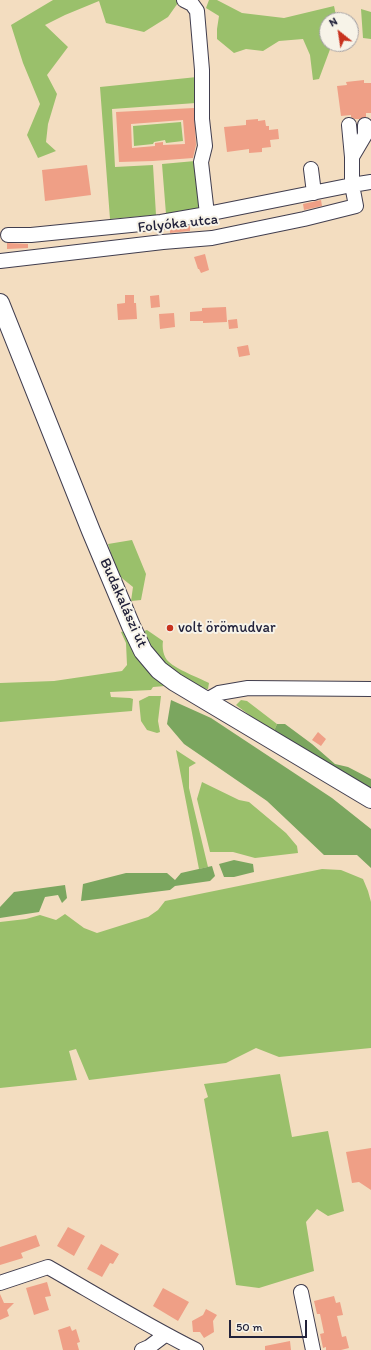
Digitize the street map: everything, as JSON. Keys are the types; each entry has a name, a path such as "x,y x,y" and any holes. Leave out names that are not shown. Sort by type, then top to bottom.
{"main road":[{"name":"Budakalászi út","path":"0,303 91,531 143,651 159,670 175,682 371,799"}],"street":[{"path":"184,0 192,4 197,11 202,70 202,119 205,146 201,162 207,214"},
{"path":"352,157 365,135 365,124"},
{"path":"349,126 352,157 352,185"},
{"path":"310,169 314,193"},
{"path":"8,235 31,235 161,222 371,182"},
{"name":"Folyóka utca","path":"0,261 162,242 212,238 304,219 356,206 352,185"},
{"path":"207,702 212,696 219,693 248,688 371,689"},
{"path":"0,1283 48,1267 165,1335 196,1350"},
{"path":"301,1292 313,1350"},
{"path":"142,1350 149,1347 165,1335"}],"green space":[{"path":"53,0 180,0 168,17 144,32 106,23 99,1 45,25 68,47 47,75 57,94 48,124 46,142 56,151 38,158 27,135 40,104 23,63 11,25"},
{"path":"209,0 217,0 242,13 284,18 334,6 335,12 319,12 319,52 329,52 319,79 313,80 310,55 303,39 279,41 263,51 246,49 234,53 217,39 219,16 206,8"},
{"path":"361,9 371,12 371,39 363,38"},
{"path":"197,77 196,103 112,109 115,167 153,165 156,215 110,219 100,87"},
{"path":"181,122 183,141 166,143 165,140 154,142 153,144 134,146 133,126"},
{"path":"195,161 199,211 166,214 162,164"},
{"path":"132,540 146,574 141,600 131,601 133,587 118,575 108,544"},
{"path":"127,630 166,683 165,686 153,687 151,690 110,692 111,697 133,699 132,711 0,722 0,683 54,681 122,671 127,665 126,643 121,632"},
{"path":"147,630 163,641 163,652 165,657 172,665 209,683 208,689 193,688 160,661 144,636 144,631"},
{"path":"149,696 161,696 158,721 160,732 157,733 147,730 141,721 139,701"},
{"path":"171,700 211,718 332,798 371,829 371,868 357,855 324,855 267,801 184,744 167,724"},
{"path":"241,700 247,701 277,724 273,733 236,705"},
{"path":"277,724 285,724 312,744 335,764 348,767 371,779 371,791 273,733"},
{"path":"176,750 196,763 189,767 189,788 208,867 199,869"},
{"path":"202,782 239,800 249,802 286,833 297,846 298,853 255,858 233,852 210,852 197,799"},
{"path":"234,860 253,864 254,872 234,877 224,877 219,864"},
{"path":"212,866 215,876 210,881 175,886 170,890 81,901 83,884 126,873 167,873 175,880 181,873"},
{"path":"322,869 341,870 363,879 368,891 371,902 371,1048 279,1057 256,1048 226,1063 89,1080 76,1049 69,1051 77,1080 0,1088 0,922 26,919 40,915 56,920 65,914 84,928 97,933 148,917 158,910 165,901"},
{"path":"65,885 67,898 62,903 58,895 45,897 39,912 0,918 0,907 14,892"},
{"path":"280,1074 292,1137 328,1131 344,1211 328,1216 317,1209 306,1222 314,1271 259,1288 236,1285 204,1099 208,1097 204,1084"}],"building":[{"path":"364,80 364,83 371,83 371,113 366,113 366,117 360,119 355,119 351,117 351,115 341,116 337,86 347,85 346,82"},
{"path":"194,108 196,145 193,158 119,162 116,112","holes":["183,120 185,144 163,145 163,142 155,143 155,146 132,148 131,124"]},
{"path":"258,119 258,121 265,120 266,126 269,126 269,130 278,129 279,139 270,140 271,147 262,148 262,152 249,153 249,149 227,152 224,127 246,125 246,120"},
{"path":"87,165 91,195 45,201 42,170"},
{"path":"321,200 322,206 304,210 303,204"},
{"path":"190,226 190,231 170,233 170,229"},
{"path":"7,243 28,244 28,248 7,249"},
{"path":"205,254 209,270 201,273 194,257"},
{"path":"125,295 134,295 137,319 118,320 117,304 125,303"},
{"path":"159,295 160,307 151,308 150,296"},
{"path":"226,307 227,322 203,323 203,321 190,321 190,312 202,311 202,308"},
{"path":"174,313 175,327 160,329 159,314"},
{"path":"237,319 238,328 229,329 228,320"},
{"path":"248,345 250,355 239,357 237,347"},
{"path":"318,732 326,739 321,746 312,740"},
{"path":"371,1148 371,1190 359,1182 352,1183 346,1152"},
{"path":"68,1227 85,1236 74,1256 57,1246"},
{"path":"36,1235 40,1246 21,1253 23,1258 0,1265 0,1247"},
{"path":"101,1244 119,1254 113,1264 110,1263 102,1277 87,1269"},
{"path":"47,1282 51,1296 45,1297 49,1310 34,1315 26,1288"},
{"path":"163,1288 189,1302 178,1321 153,1306"},
{"path":"0,1294 4,1303 14,1303 7,1310 9,1316 0,1320"},
{"path":"334,1296 336,1303 340,1302 343,1315 337,1316 342,1337 346,1336 349,1348 341,1350 326,1350 326,1347 323,1348 320,1334 324,1333 320,1314 317,1314 314,1301"},
{"path":"206,1309 217,1315 213,1321 214,1332 204,1338 200,1332 193,1332 192,1321 203,1315"},
{"path":"70,1326 72,1331 76,1329 80,1342 77,1343 79,1350 63,1350 58,1330"},
{"path":"290,1341 291,1350 265,1350 265,1346"}],"place":[{"name":"volt örömudvar","path":"170,628"}]}
